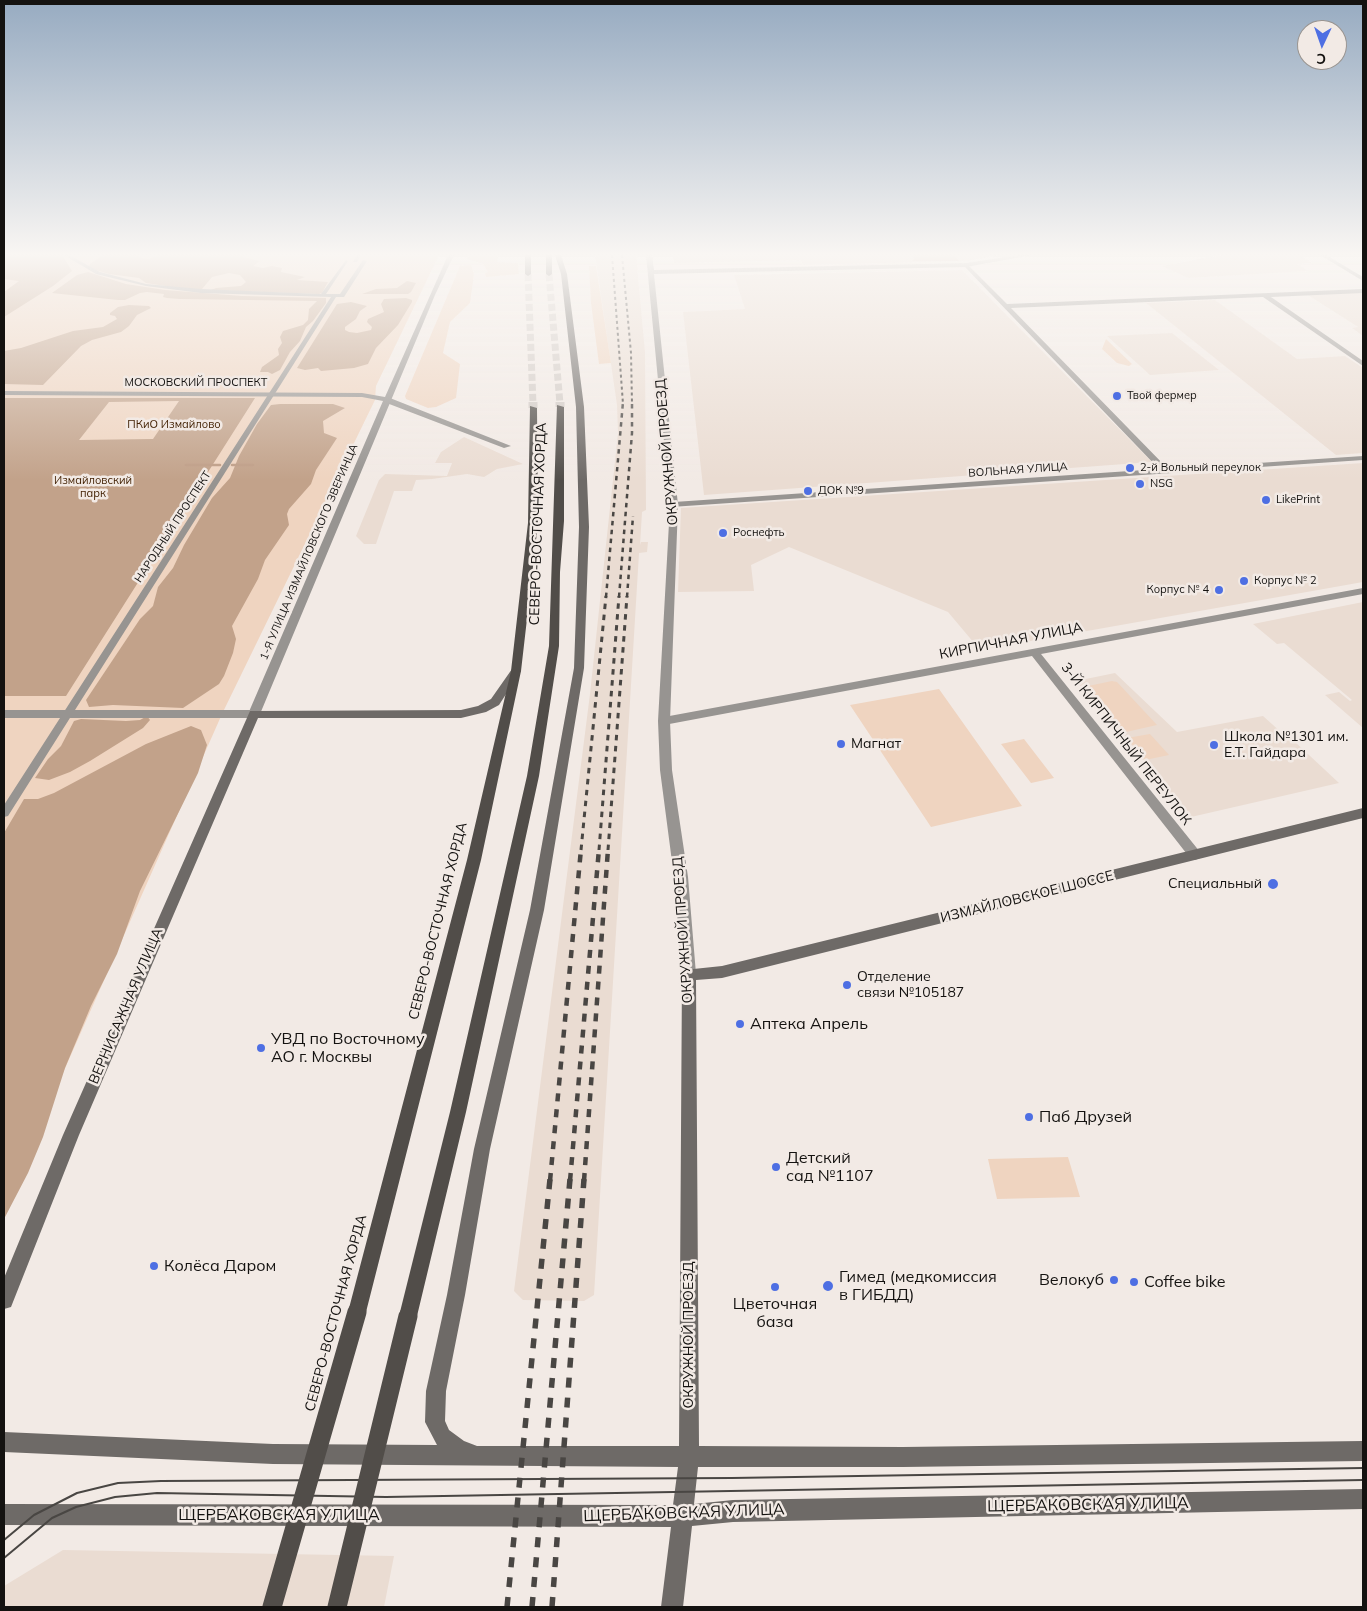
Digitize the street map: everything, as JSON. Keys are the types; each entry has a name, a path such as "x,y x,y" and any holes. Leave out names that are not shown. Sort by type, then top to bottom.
{"main road":[{"path":"480,1456 458,1449 442,1437 435,1422 436,1391 456,1295 482,1149 537,910 580,668 584,527 580,407 571,330"},
{"name":"СЕВЕРО-ВОСТОЧНАЯ ХОРДА","path":"338,1607 458,1112 533,776 554,646 555,572 559,521 560,406"},
{"name":"СЕВЕРО-ВОСТОЧНАЯ ХОРДА","path":"272,1607 357,1312 474,860 516,671 533,523 533,408"},
{"path":"254,714 461,714 482,709 495,702 516,671"},
{"name":"ВЕРНИСАЖНАЯ УЛИЦА","path":"4,1300 71,1135 254,714"},
{"name":"ИЗМАЙЛОВСКОЕ ШОССЕ","path":"689,974 722,972 1363,812"},
{"name":"ОКРУЖНОЙ ПРОЕЗД","path":"672,1607 688,1458 689,974"},
{"path":"4,1442 273,1454 688,1458 1363,1451"},
{"name":"ЩЕРБАКОВСКАЯ УЛИЦА","path":"4,1515 683,1516 762,1511 1363,1499"}],"street":[{"name":"НАРОДНЫЙ ПРОСПЕКТ","path":"4,813 312,330"},
{"name":"1-Я УЛИЦА ИЗМАЙЛОВСКОГО ЗВЕРИНЦА","path":"254,714 418,330"},
{"name":"ОКРУЖНОЙ ПРОЕЗД","path":"657,330 674,505 664,721 666,770 681,877 689,974"},
{"path":"1029,330 1165,471"},
{"path":"1314,330 1363,364"},
{"name":"МОСКОВСКИЙ ПРОСПЕКТ","path":"4,393 369,395 387,400"},
{"path":"387,400 507,446"},
{"name":"ВОЛЬНАЯ УЛИЦА","path":"674,505 1363,458"},
{"name":"КИРПИЧНАЯ УЛИЦА","path":"664,721 1363,591"},
{"name":"3-Й КИРПИЧНЫЙ ПЕРЕУЛОК","path":"1034,652 1195,855"},
{"path":"4,714 254,714"}],"shaded area":[{"path":"606,330 643,330 645,352 646,510 642,512 640,545 641,542 648,542 647,552 639,553 594,1295 584,1301 523,1300 514,1291 590,694 618,433 617,405"},
{"path":"685,330 1022,330 1152,462 704,495"},
{"path":"1180,330 1257,330 1297,359 1345,356 1363,368 1363,453 1336,455"},
{"path":"1355,330 1363,330 1363,336"},
{"path":"1172,333 1219,370 1150,375 1107,336"},
{"path":"464,437 523,464 497,469 484,477 467,474 416,480 412,491 394,491 376,544 364,544 356,536 379,480 385,474 447,476 452,463 435,463 441,452"},
{"path":"1363,463 1363,582 980,650 948,612 789,547 751,565 754,591 678,592 681,508"},
{"path":"1363,602 1363,728 1325,695 1339,692 1350,701 1352,700 1284,643 1277,644 1253,624"},
{"name":"Школа №1301 им. Е.Т. Гайдара","path":"1115,673 1177,732 1263,716 1292,742 1294,741 1339,783 1191,817 1076,681"},
{"path":"63,1550 394,1556 384,1607 4,1607 4,1586"}],"green space":[{"name":"ПКиО Измайлово","path":"4,330 403,330 376,386 375,400 222,714 4,1206"},
{"path":"123,330 92,340 81,346 43,385 4,384 4,351 21,348 73,331"},
{"path":"305,330 300,341 290,352 280,370 272,374 260,372 262,367 279,355 278,349 282,343 280,337 283,331"},
{"path":"321,330 345,330 357,333 370,330 393,330 376,348 368,364 354,368 321,371 318,368 305,370 297,368"},
{"path":"433,330 448,330 443,353 460,364 456,398 436,407 428,408 406,399 405,396"},
{"path":"595,330 606,330 611,363 599,364"},
{"path":"1106,339 1132,364 1129,366 1117,363 1102,349"},
{"name":"Измайловский парк","path":"4,398 255,398 66,696 4,696","holes":["179,401 153,439 79,440 109,402"]},
{"path":"333,404 345,408 323,421 324,433 337,438 316,470 311,484 289,509 287,514 289,525 265,560 258,579 232,626 236,639 233,653 219,684 183,708 113,705 89,707 86,700 140,619 153,606 158,587 173,568 184,545 212,498 230,478 239,456 257,424 271,405"},
{"path":"1112,681 1117,682 1157,725 1126,732 1085,689 1088,686"},
{"path":"939,689 1022,806 931,827 850,705"},
{"path":"147,716 150,720 143,728 90,761 70,772 49,780 35,778 48,759 61,746 74,721 81,719 126,721 140,720"},
{"path":"191,726 201,730 207,745 198,773 140,891 117,954 91,1006 65,1068 43,1137 28,1173 4,1219 4,833 24,799 38,799 54,793 146,744"},
{"path":"1150,734 1169,755 1145,760 1127,738"},
{"path":"1024,739 1054,778 1031,783 1001,744"},
{"path":"1068,1157 1080,1197 997,1199 988,1159"}],"waterway":[{"path":"186,465 220,465"},
{"path":"232,465 253,465"}],"tunnel":[{"path":"530,330 533,404"},
{"path":"554,330 560,404"}],"tram line":[{"path":"4,1540 34,1515 77,1493 118,1483 161,1481 732,1478 1363,1468"},
{"path":"4,1558 52,1518 76,1507 115,1497 157,1493 386,1497 1363,1480"}],"railway":[{"path":"618,330 623,403"},
{"path":"629,330 632,404"},
{"path":"606,597 623,403"},
{"path":"619,597 632,433 632,404"},
{"path":"627,597 633,516"},
{"path":"581,850 606,596"},
{"path":"599,850 619,596"},
{"path":"608,850 627,596"},
{"path":"550,1181 581,849"},
{"path":"570,1181 599,849"},
{"path":"584,1181 608,849"},
{"path":"507,1607 550,1179"},
{"path":"532,1607 570,1179"},
{"path":"552,1607 584,1179"}],"place":[{"name":"Твой фермер","path":"1117,396"},
{"name":"2-й Вольный переулок","path":"1130,468"},
{"name":"NSG","path":"1140,484"},
{"name":"ДОК №9","path":"808,491"},
{"name":"LikePrint","path":"1266,500"},
{"name":"Роснефть","path":"723,533"},
{"name":"Корпус № 2","path":"1244,581"},
{"name":"Корпус № 4","path":"1219,590"},
{"name":"Магнат","path":"841,744"},
{"name":"Школа №1301 им. Е.Т. Гайдара","path":"1214,745"},
{"name":"Специальный","path":"1273,884"},
{"name":"Отделение связи №105187","path":"847,985"},
{"name":"Аптека Апрель","path":"740,1024"},
{"name":"УВД по Восточному АО г. Москвы","path":"261,1048"},
{"name":"Паб Друзей","path":"1029,1117"},
{"name":"Детский сад №1107","path":"776,1167"},
{"name":"Колёса Даром","path":"154,1266"},
{"name":"Велокуб","path":"1114,1280"},
{"name":"Coffee bike","path":"1134,1282"},
{"name":"Гимед (медкомиссия в ГИБДД)","path":"828,1286"},
{"name":"Цветочная база","path":"775,1287"}]}
